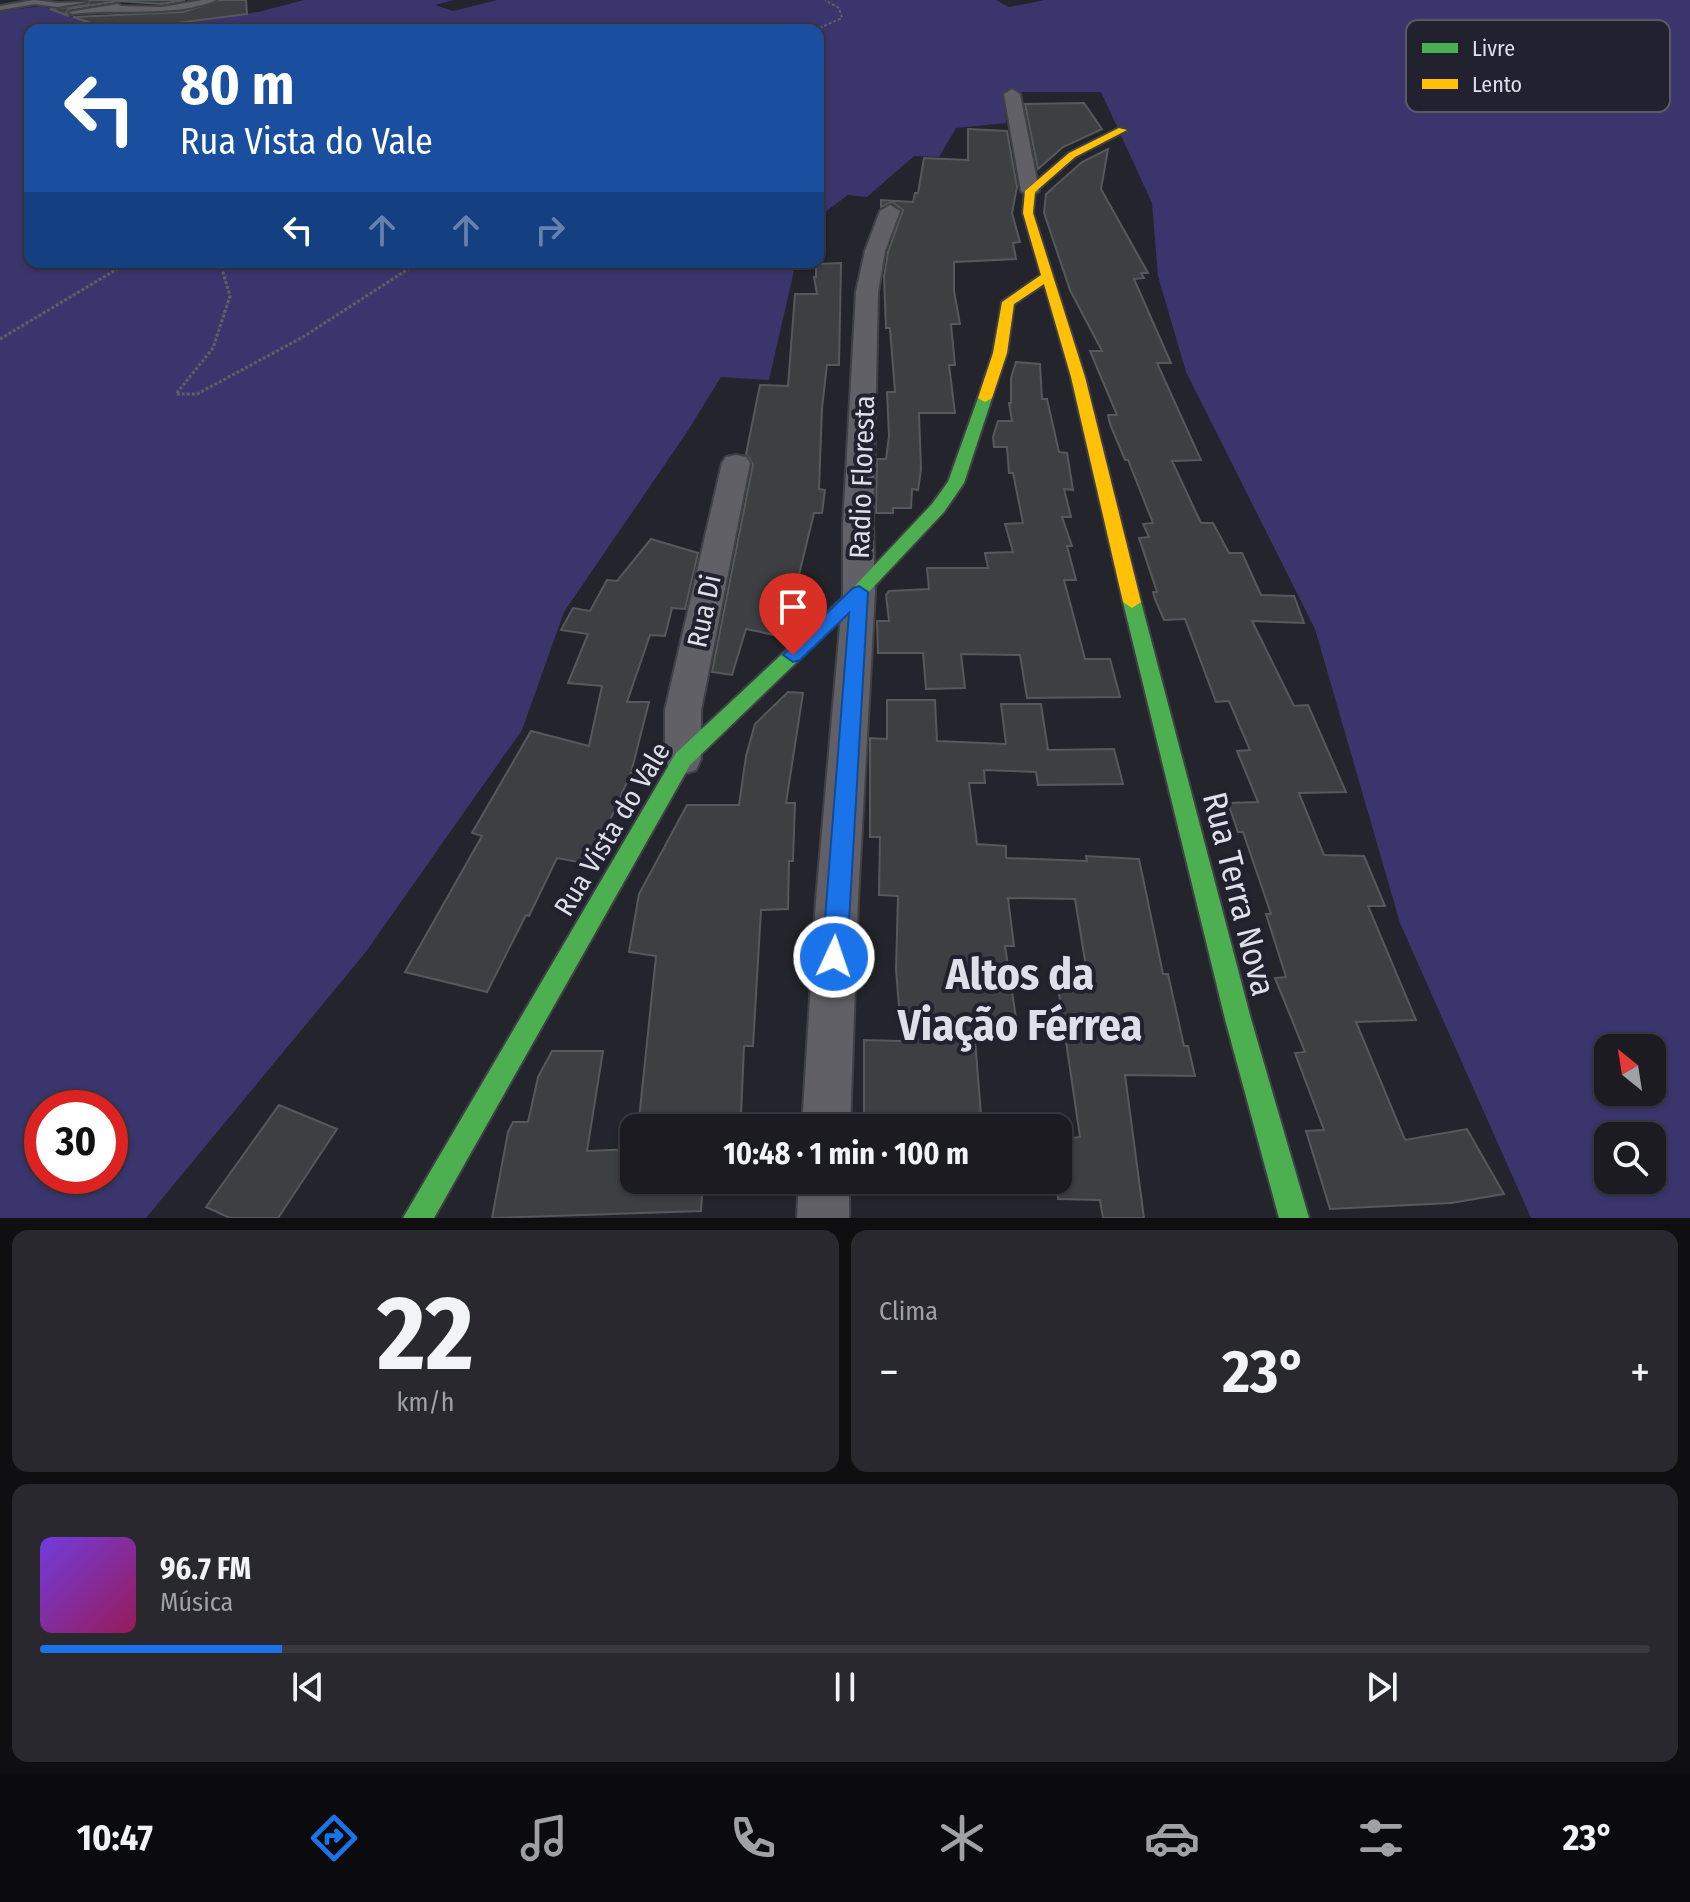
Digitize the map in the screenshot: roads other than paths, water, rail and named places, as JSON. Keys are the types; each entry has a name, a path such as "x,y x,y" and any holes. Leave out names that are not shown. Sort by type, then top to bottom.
{"street":[{"path":"1012,94 1030,191 1028,213 1046,277"},
{"path":"1030,191 1072,155 1122,130"},
{"name":"Radio Floresta","path":"827,1114 837,900 859,592 858,524 867,292 875,251 890,211"},
{"name":"Rua Terra Nova","path":"1046,277 1078,377 1127,584 1238,1019 1294,1218"},
{"name":"Rua Vista do Vale","path":"418,1218 683,759 859,592 938,508 956,483 1000,353 1008,302 1046,277"},
{"name":"Rua Di","path":"683,759 683,710 736,463"},
{"path":"823,1218 824,1194"}],"lane":[{"path":"0,8 51,0"},
{"path":"34,2 58,5 155,0"},
{"path":"72,12 105,4 162,9 214,0"},
{"path":"58,5 100,21"}],"district":[{"name":"Altos da Viação Férrea","path":"1020,1000"}]}
